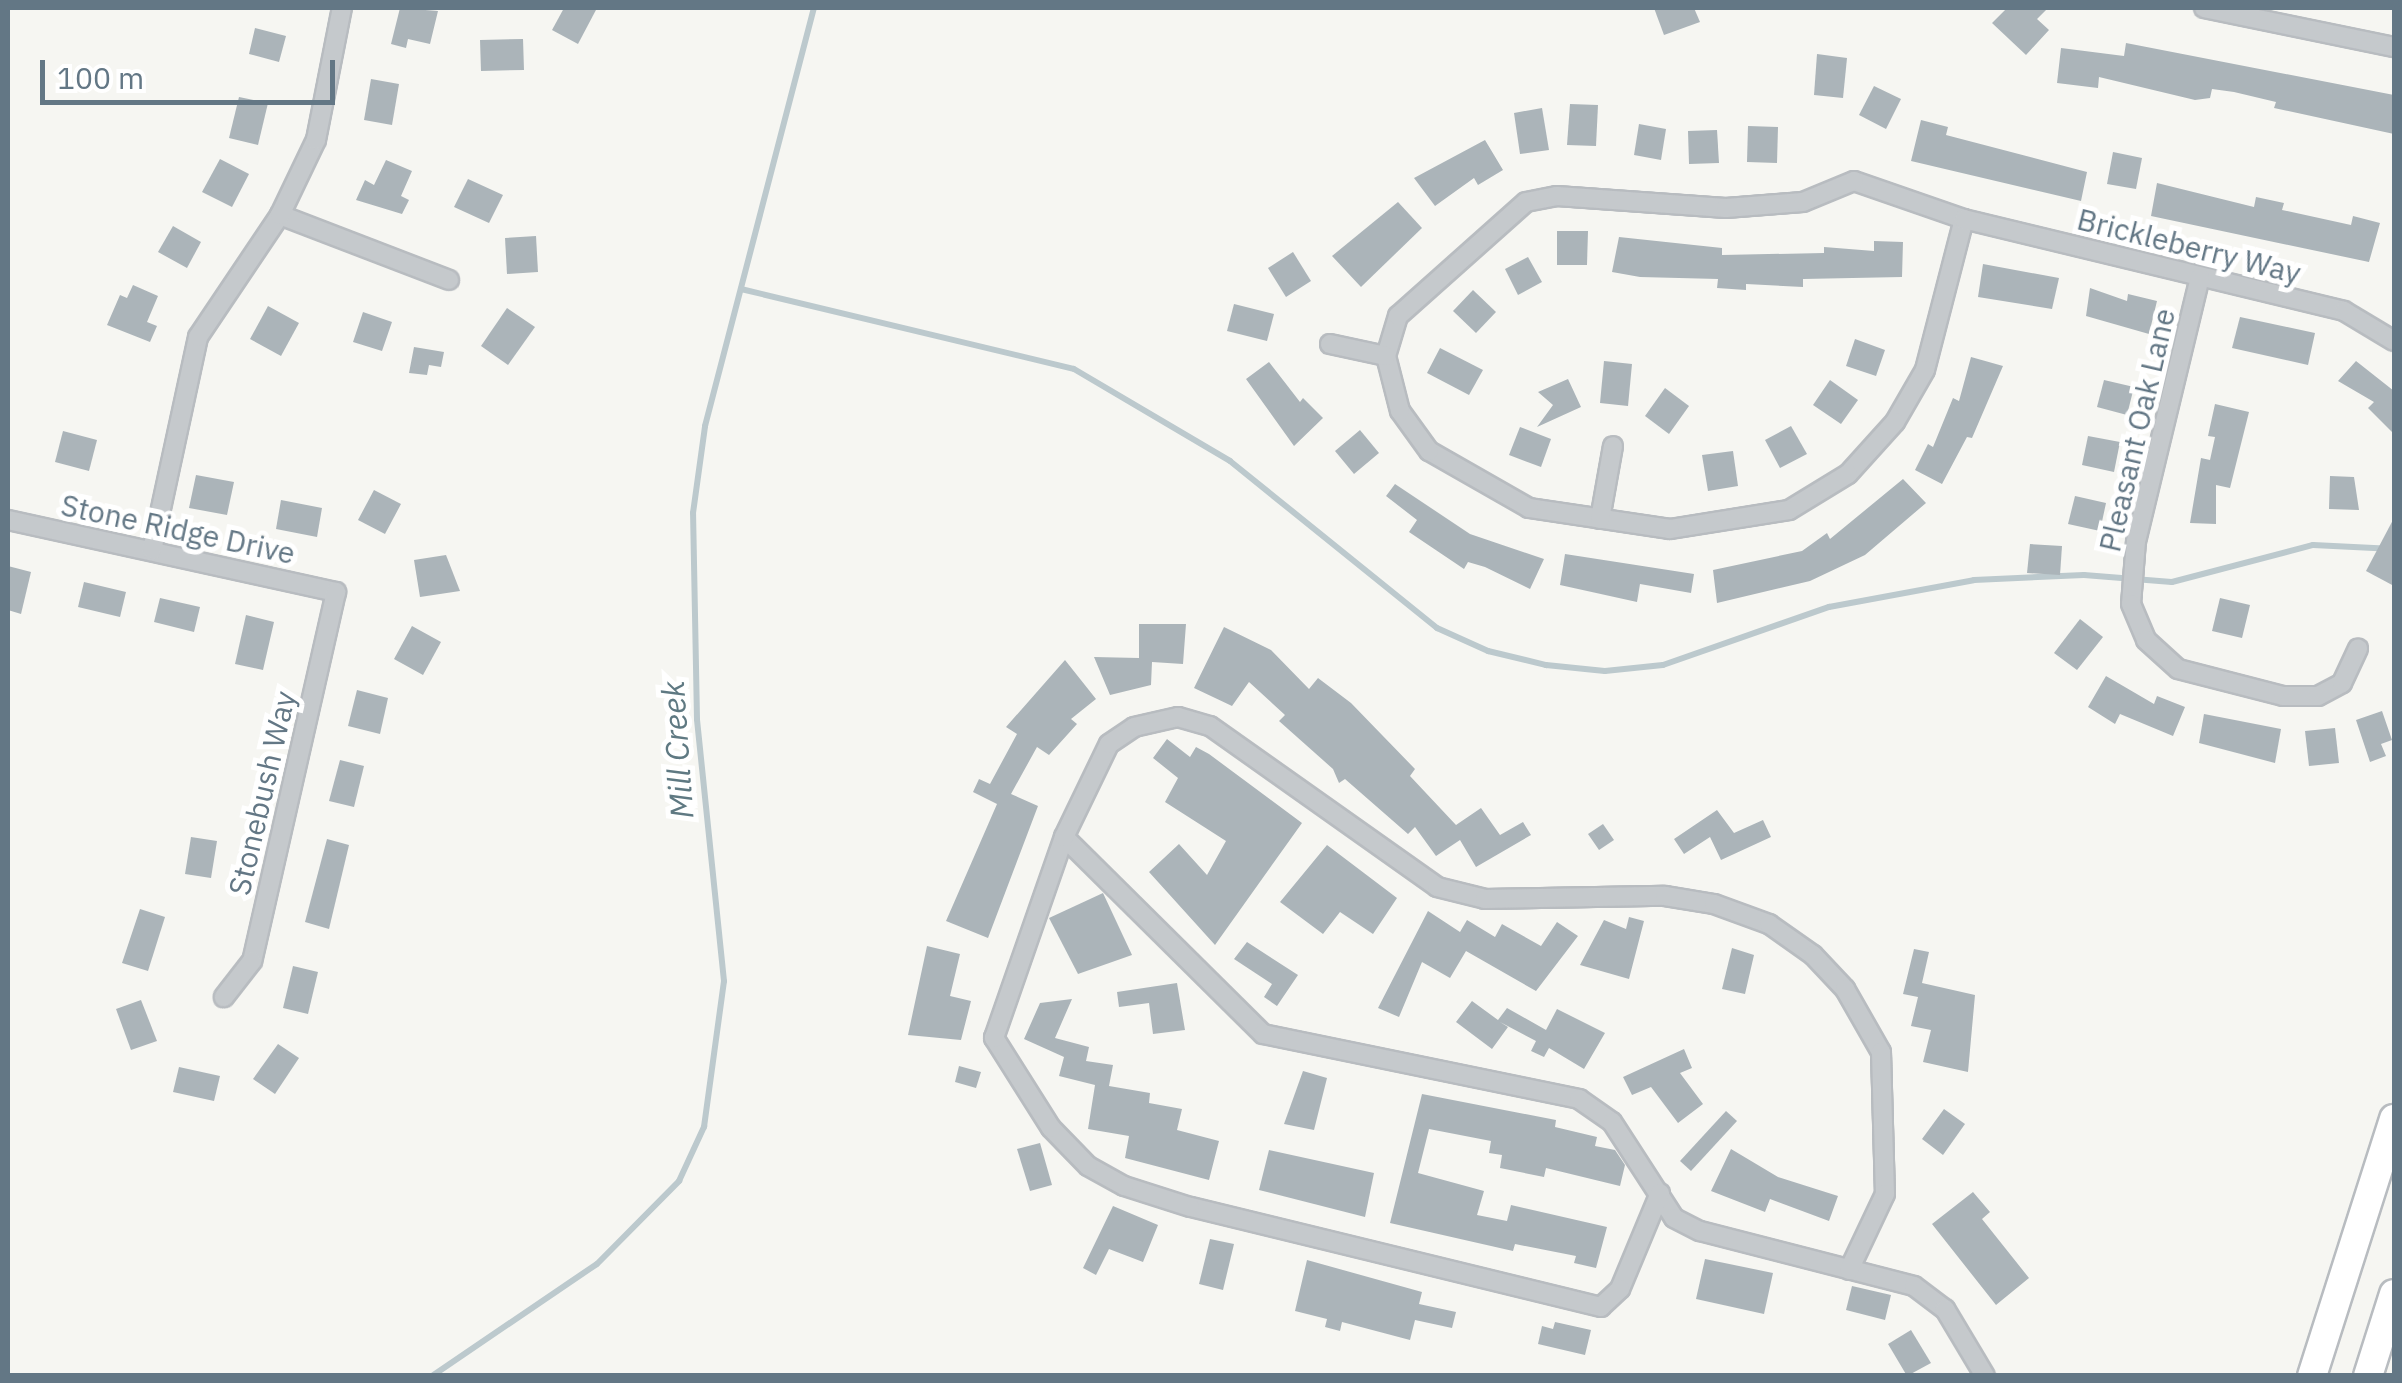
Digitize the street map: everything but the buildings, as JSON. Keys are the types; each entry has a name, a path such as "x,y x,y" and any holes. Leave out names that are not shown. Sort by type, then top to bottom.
{"main road":[{"path":"2312,1376 2394,1119"},
{"path":"2368,1376 2394,1294"}],"street":[{"path":"152,550 198,337 280,215 316,140 342,8"},
{"path":"2204,8 2302,17 2394,47"},
{"name":"Brickleberry Way","path":"1386,356 1398,316 1416,295 1526,202 1557,196 1726,208 1803,202 1854,181 1964,219 2344,311 2394,341"},
{"path":"280,215 449,280"},
{"path":"1330,344 1386,356 1400,411 1429,451 1530,508 1670,530 1789,510 1848,474 1895,422 1924,370 1964,219"},
{"name":"Pleasant Oak Lane","path":"2200,277 2136,540 2131,604 2146,640 2178,670 2283,696 2318,696 2342,683 2358,650"},
{"path":"1600,519 1613,446"},
{"name":"Stone Ridge Drive","path":"8,520 336,592"},
{"name":"Stonebush Way","path":"224,998 252,961 336,592"},
{"path":"1660,1193 1620,1289 1601,1307 1190,1207 1124,1186 1088,1166 1051,1128 994,1038 1064,837 1109,744 1134,727 1178,717 1210,726 1437,887 1485,900 1666,896 1769,924 1813,954 1845,990 1882,1052 1885,1194 1848,1270"},
{"path":"1064,837 1263,1034 1579,1099 1612,1122 1674,1218 1700,1231 1914,1286 1945,1309 1985,1376"}],"waterway":[{"name":"Mill Creek","path":"432,1376 597,1264 679,1181 704,1127 724,981 697,719 693,513 705,426 814,8"},
{"path":"741,289 1074,369 1230,461 1437,628 1488,651 1546,665 1605,671 1663,665 1829,607 1974,580 2084,575 2172,582 2313,545 2394,549"}]}
